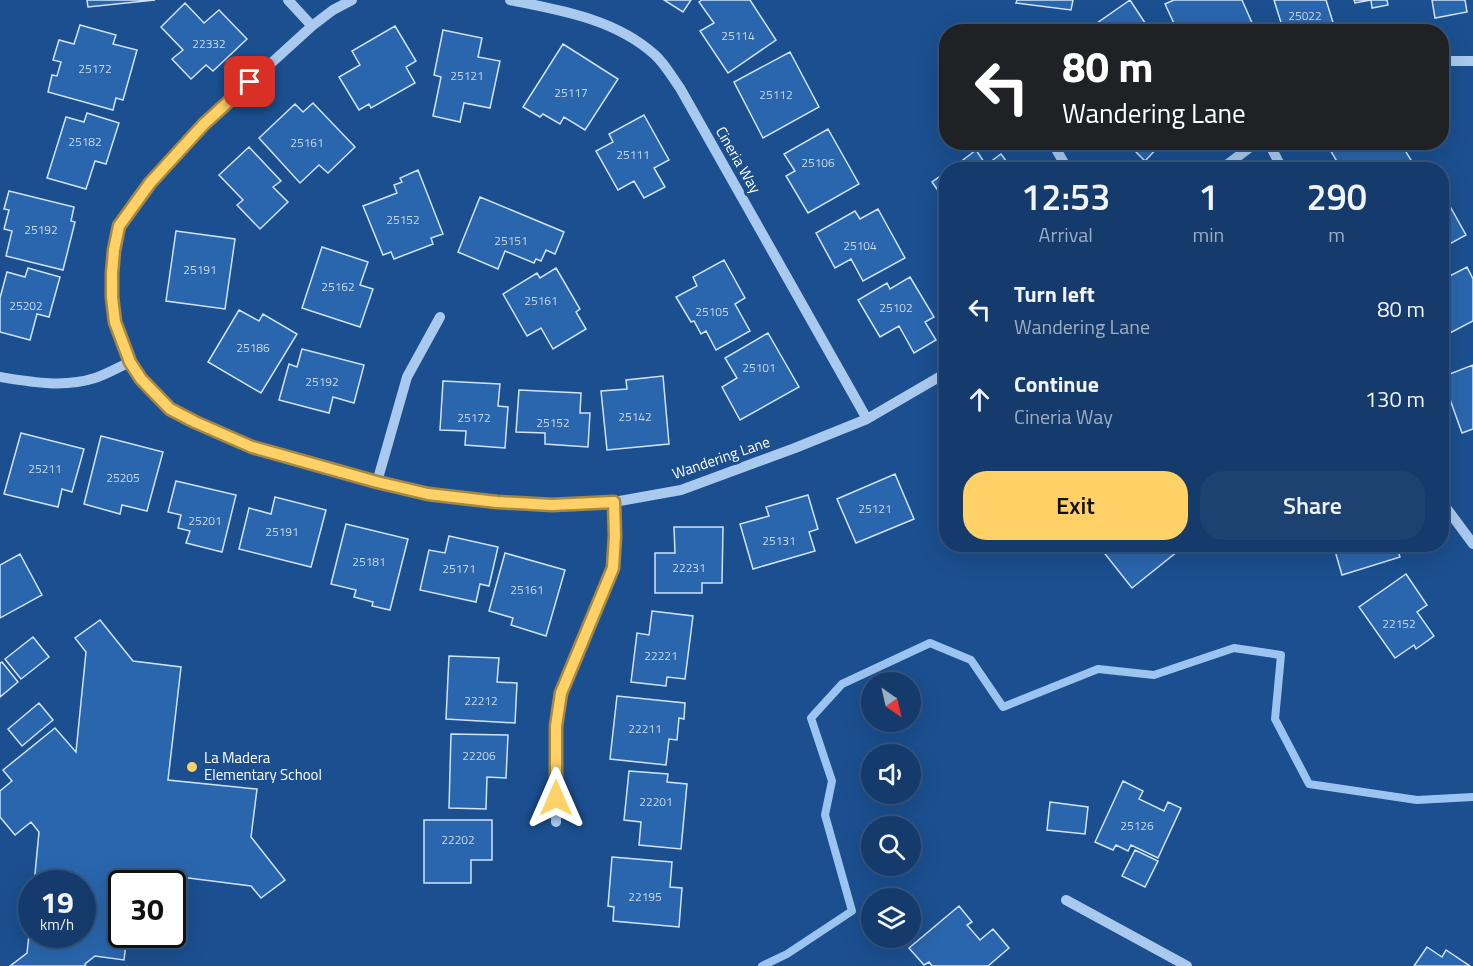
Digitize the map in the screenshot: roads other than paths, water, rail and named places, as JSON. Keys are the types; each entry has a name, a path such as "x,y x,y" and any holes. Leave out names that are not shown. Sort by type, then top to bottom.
{"street":[{"path":"288,0 312,26"},
{"path":"0,377 27,381 76,382 96,378 130,362 115,322 112,297 114,250 119,226 150,183 204,124 312,26 333,10 352,0"},
{"name":"Cineria Way","path":"510,0 554,8 607,25 634,39 657,56 680,88 867,418"},
{"path":"1449,61 1473,62"},
{"path":"1231,162 1246,150"},
{"path":"377,482 406,377 440,317"},
{"name":"Wandering Lane","path":"130,362 141,379 170,409 252,447 428,494 497,502 552,505 614,502 681,490 795,448 867,418 939,378"},
{"path":"556,822 556,726 561,693 613,568 614,502"},
{"path":"1449,511 1473,544"},
{"path":"1066,900 1187,966"}],"waterway":[{"path":"762,966 787,954 852,911 825,815 832,781 811,718 842,684 930,643 971,660 1003,707 1098,669 1154,675 1234,648 1281,655 1275,719 1309,784 1417,800 1473,797"}],"place":[{"name":"La Madera Elementary School","path":"192,767"}]}
